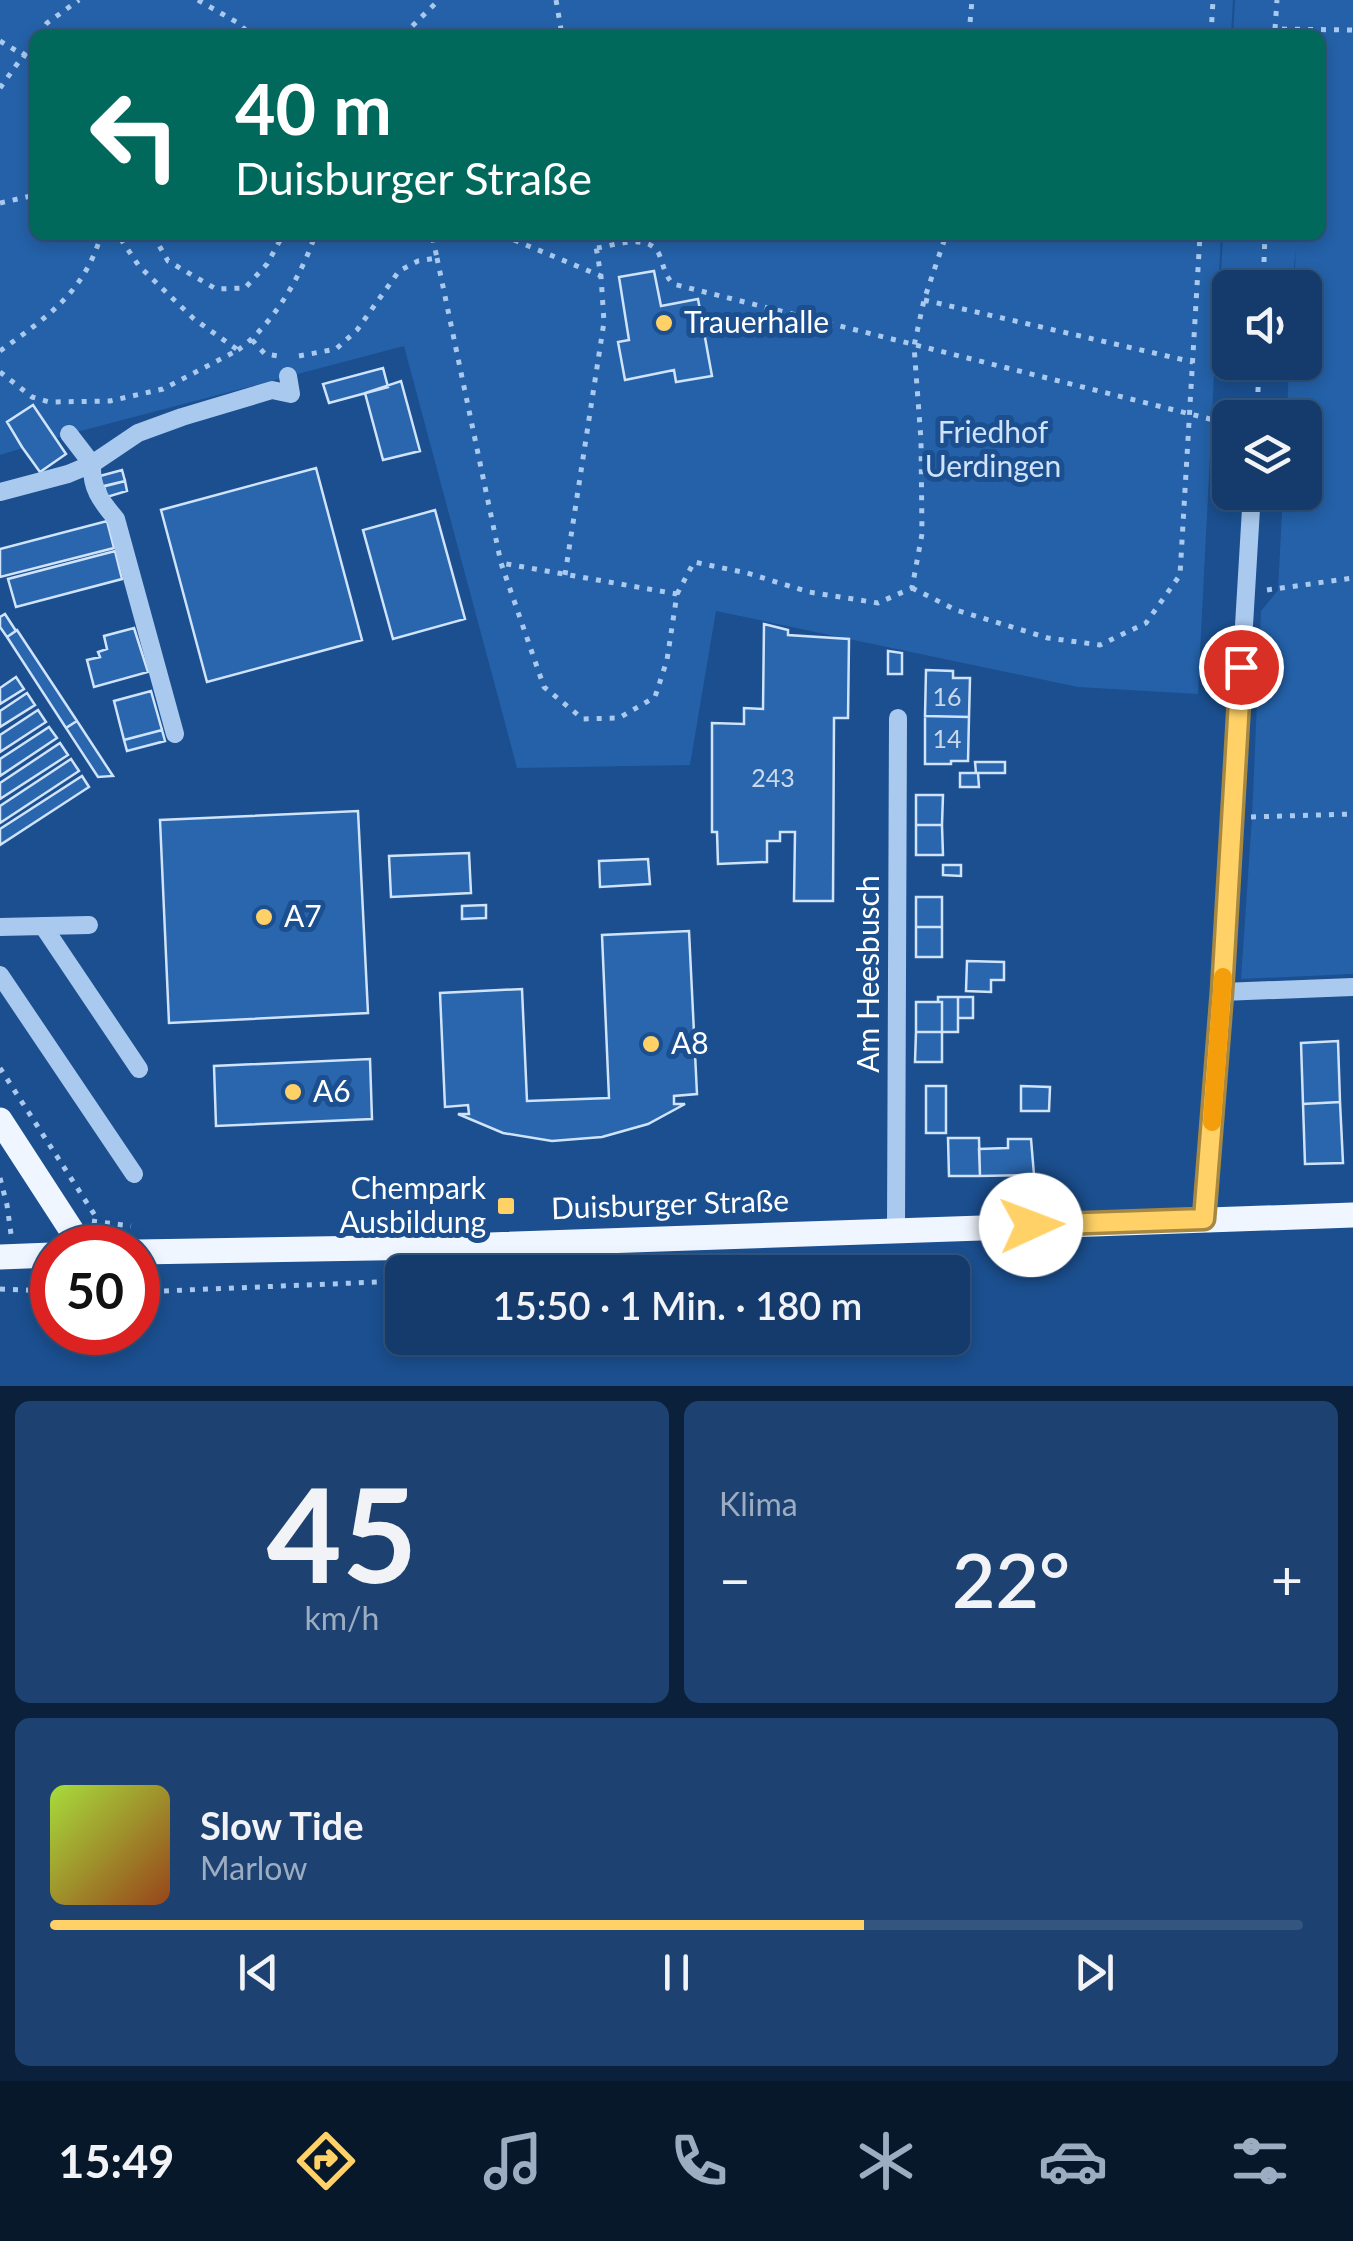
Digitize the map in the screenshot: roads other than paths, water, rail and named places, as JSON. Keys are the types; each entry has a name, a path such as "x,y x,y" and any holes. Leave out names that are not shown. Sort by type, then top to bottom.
{"main road":[{"path":"0,1120 68,1225"},
{"name":"Duisburger Straße","path":"160,1252 450,1246 1353,1215"},
{"path":"0,1258 30,1256"}],"street":[{"path":"0,492 68,474 92,464 138,433 182,417 272,390 292,394 286,366"},
{"path":"69,434 92,464 96,494 116,518 175,734"},
{"path":"1204,1219 1251,510"},
{"name":"Am Heesbusch","path":"896,1230 898,718"},
{"path":"0,927 88,925"},
{"path":"43,926 139,1069"},
{"path":"0,975 134,1174"},
{"path":"1222,992 1353,987"}],"place":[{"name":"Trauerhalle","path":"664,323"},
{"name":"A7","path":"264,917"},
{"name":"A8","path":"651,1044"},
{"name":"A6","path":"293,1092"},
{"name":"Chempark Ausbildung","path":"506,1206"}],"park label":[{"name":"Friedhof Uerdingen","path":"993,450"}]}
